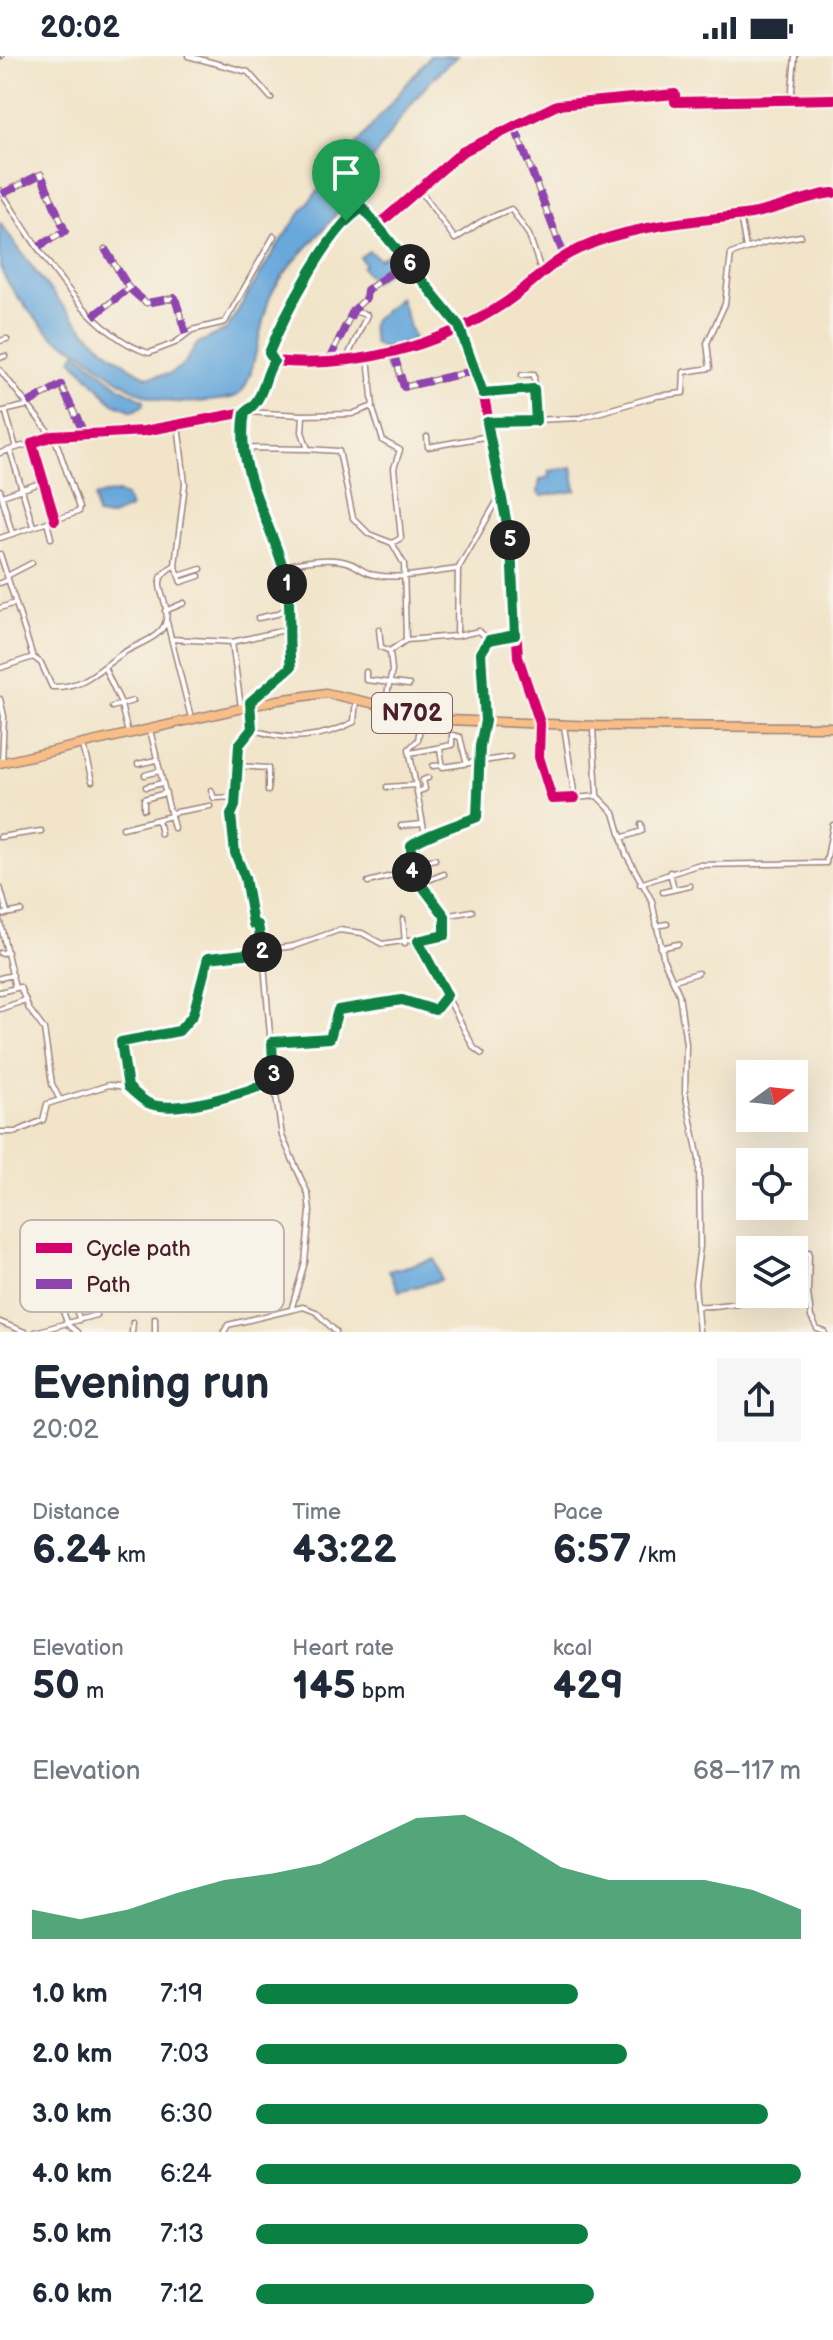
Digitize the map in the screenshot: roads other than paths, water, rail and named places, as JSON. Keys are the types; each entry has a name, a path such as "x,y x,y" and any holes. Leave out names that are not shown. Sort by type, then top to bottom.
{"highway":[{"name":"N702","path":"1,763 318,693 356,698 422,715 485,721 833,727"}],"street":[{"path":"188,56 248,72 271,98"},
{"path":"791,101 795,56"},
{"path":"378,225 462,152 557,105 675,94 675,102 833,99"},
{"path":"514,125 565,258"},
{"path":"39,246 65,231 41,174 1,192 39,246 93,316 124,342 149,353 175,343 186,334 225,322 274,236"},
{"path":"420,190 455,239 482,221 511,209 529,235 542,273"},
{"path":"274,361 346,360 422,344 504,303 542,273 589,245 656,226 778,208 805,196 833,193"},
{"path":"274,361 269,353 305,281 346,221 363,208 459,326 478,370 489,436 502,486 500,496 458,569 457,636"},
{"path":"740,215 746,248"},
{"path":"487,422 580,418 657,396 683,393 684,372 710,368 707,343 725,304 731,254 801,236"},
{"path":"105,249 129,288 146,303 175,298 186,334"},
{"path":"328,362 353,311 374,285 392,272 411,265"},
{"path":"93,316 129,288"},
{"path":"346,360 367,315 353,311"},
{"path":"0,341 7,339"},
{"path":"393,352 404,387 478,370"},
{"path":"368,357 374,389 372,406 383,441 400,450 394,468 401,538 392,543"},
{"path":"274,361 261,394 245,412 242,448 282,567 289,607 291,667 250,702 252,729 239,745 236,797 231,815 235,853 245,878 250,915 253,924 258,925 263,952 274,1082 282,1136 308,1194 310,1212 305,1262 292,1307"},
{"path":"0,370 2,377 53,436 79,508 78,512 0,538"},
{"path":"522,375 534,374 536,421"},
{"path":"33,526 3,413 28,404 61,385 84,433"},
{"path":"483,393 534,389"},
{"path":"0,453 53,436 144,431 245,412 352,414 372,406"},
{"path":"303,415 302,432 308,449"},
{"path":"178,424 185,484 175,565 181,582 199,576"},
{"path":"427,437 428,447 489,436"},
{"path":"32,443 55,520"},
{"path":"242,448 339,451 353,518 361,522 369,534 392,543 401,556 407,575 406,640"},
{"path":"12,533 1,493 43,482"},
{"path":"500,496 511,545 515,635 523,681 533,696 540,723 539,757 552,799 597,796"},
{"path":"47,522 51,538"},
{"path":"0,554 33,657 41,663 52,687 76,684 105,669 121,654 160,632 166,620"},
{"path":"282,567 295,562 333,561 349,563 374,575 458,569"},
{"path":"0,583 32,563"},
{"path":"175,565 164,571 160,580 166,620 192,720"},
{"path":"179,576 201,569"},
{"path":"0,608 15,603"},
{"path":"165,611 184,603"},
{"path":"258,618 277,614 289,607"},
{"path":"171,639 232,642 289,629"},
{"path":"379,629 381,647 390,651"},
{"path":"390,651 406,640 479,631 489,640"},
{"path":"128,1087 121,1042 179,1031 193,1015 208,958 294,946 339,930 362,933 382,944 445,935 445,916 411,868 411,845 425,835 439,835 477,817 485,721 481,653 489,640 515,635"},
{"path":"232,642 242,708"},
{"path":"384,706 389,683 390,651"},
{"path":"0,668 33,657"},
{"path":"105,669 121,704 129,735"},
{"path":"366,672 366,680 409,685"},
{"path":"252,729 271,736 330,735 354,722 356,698"},
{"path":"0,699 4,716 1,763"},
{"path":"112,707 133,701"},
{"path":"422,715 418,740 409,749 425,835"},
{"path":"564,723 575,798"},
{"path":"593,725 597,796 614,813 640,884 652,901 660,948 674,980 686,1044 685,1093 699,1159 700,1234 695,1284 699,1332"},
{"path":"150,730 174,828"},
{"path":"410,753 452,745 452,735 460,737 466,761"},
{"path":"83,746 92,781"},
{"path":"440,749 443,765"},
{"path":"433,766 466,761 480,764 510,757"},
{"path":"138,764 156,760"},
{"path":"238,766 268,768 268,791"},
{"path":"145,775 159,771"},
{"path":"417,792 425,789 423,780 428,778"},
{"path":"146,787 162,783"},
{"path":"387,787 416,785"},
{"path":"211,790 214,798 236,797"},
{"path":"144,809 144,799 166,793"},
{"path":"123,828 210,806"},
{"path":"158,820 161,834"},
{"path":"401,826 422,824"},
{"path":"621,838 642,831 641,824"},
{"path":"640,884 697,865 826,863 833,825"},
{"path":"0,837 41,831"},
{"path":"368,882 435,859"},
{"path":"670,872 674,890"},
{"path":"421,883 444,874"},
{"path":"663,892 690,886"},
{"path":"0,887 7,912"},
{"path":"0,915 21,911"},
{"path":"445,916 472,911"},
{"path":"403,919 405,943"},
{"path":"0,922 15,988"},
{"path":"656,926 667,924"},
{"path":"418,941 474,1048 482,1054"},
{"path":"660,948 678,944"},
{"path":"0,953 8,952"},
{"path":"674,980 698,973"},
{"path":"0,978 13,975"},
{"path":"0,992 20,987 44,1029 52,1084 60,1100"},
{"path":"272,1042 330,1038 338,1010 402,1000 435,1010 447,995"},
{"path":"0,1009 26,1000"},
{"path":"0,1132 27,1128 43,1120 47,1104 109,1085 128,1087 149,1103 165,1107 224,1099 274,1082"},
{"path":"809,1252 810,1306 817,1329 825,1332"},
{"path":"698,1306 736,1304"},
{"path":"284,1309 311,1309 336,1332"},
{"path":"63,1312 68,1325 77,1332"},
{"path":"77,1312 80,1320"},
{"path":"224,1332 228,1325 274,1312"},
{"path":"35,1332 96,1315"},
{"path":"155,1318 155,1332"},
{"path":"0,1322 25,1332"},
{"path":"132,1332 133,1322"}],"water":[{"path":"430,56 457,56 407,109 339,210 278,283 267,305 248,380 236,396 187,403 170,402 141,393 55,338 8,283 0,266 0,223 65,309 104,348 148,377 170,374 184,364 198,343 226,330 279,243 307,204"},
{"path":"393,250 401,262 373,282 362,267 365,264 360,257 369,251 379,259"},
{"path":"400,297 414,340 386,350 374,343 371,323"},
{"path":"76,352 121,388 144,400 144,405 133,411 113,403 72,359"},
{"path":"572,467 576,491 542,496 538,493 540,479 550,477 549,471"},
{"path":"117,492 126,496 130,508 109,517 97,515 95,496"},
{"path":"435,1259 441,1280 399,1291 389,1271"}]}
